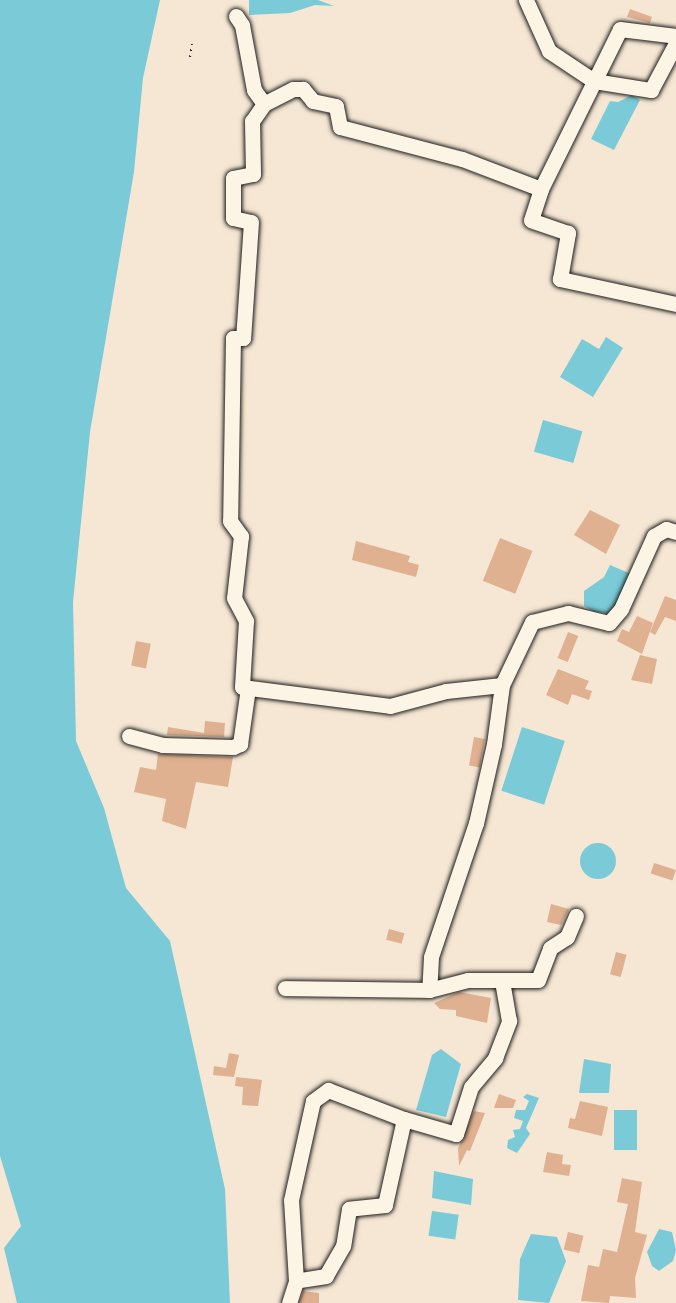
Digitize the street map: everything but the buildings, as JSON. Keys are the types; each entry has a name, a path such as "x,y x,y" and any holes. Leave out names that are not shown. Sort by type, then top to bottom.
{"street":[{"path":"526,0 549,51 594,81 651,90 676,43"},
{"path":"236,16 242,25 252,83 264,104"},
{"path":"676,36 620,29 541,189 531,220 568,233 560,279 676,304"},
{"path":"502,685 446,691 390,706 242,687 246,621 234,598 241,536 230,521 233,338 243,338 251,222 233,218 233,178 253,174 252,121 264,104 293,89 303,89 313,101 336,106 340,127 462,159 541,189"},
{"path":"429,990 431,957 479,812 494,744 502,685 532,622 568,613 609,623 621,609 654,536 666,529 676,532"},
{"path":"129,736 163,744 233,747 240,744 248,687"},
{"path":"285,988 429,990 468,981 538,981 550,948 567,937 576,916"},
{"path":"289,1303 296,1281 291,1200 313,1101 328,1090 404,1119 456,1134 471,1087 495,1058 509,1021 502,981"},
{"path":"296,1281 326,1276 343,1246 349,1209 385,1205 404,1119"}],"path":[{"path":"190,57 192,44"}],"water":[{"path":"0,0 160,0 143,78 134,172 90,432 73,602 76,741 104,808 126,888 170,941 225,1189 230,1303 17,1303 4,1248 21,1226 0,1156"},
{"path":"249,0 318,0 334,6 315,5 290,13 249,15"},
{"path":"632,95 640,100 614,150 591,139 610,101 618,102"},
{"path":"606,337 623,348 593,397 560,377 582,339 599,349"},
{"path":"543,420 582,431 573,463 534,452"},
{"path":"610,565 631,574 621,599 609,613 594,612 584,606 584,591 604,577"},
{"path":"522,727 565,741 544,805 501,791"},
{"path":"598,843 611,848 616,861 611,874 598,879 585,874 580,861 585,848"},
{"path":"441,1049 461,1064 446,1117 416,1110 432,1055"},
{"path":"584,1059 611,1064 609,1093 579,1093"},
{"path":"527,1094 539,1098 526,1128 530,1134 517,1153 507,1148 508,1140 515,1137 513,1130 520,1129 523,1121 514,1118 516,1110 525,1110 529,1101 523,1097"},
{"path":"614,1110 637,1110 637,1150 614,1150"},
{"path":"434,1171 473,1179 471,1205 432,1198"},
{"path":"432,1211 459,1215 455,1240 429,1236"},
{"path":"659,1229 672,1232 676,1250 673,1261 659,1271 652,1266 647,1252"},
{"path":"531,1234 557,1237 566,1261 549,1303 518,1300 520,1259"}]}
